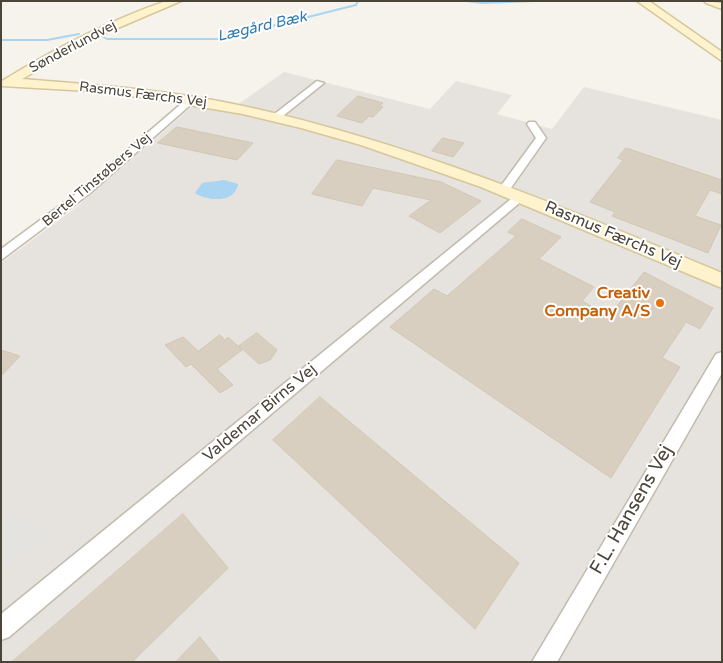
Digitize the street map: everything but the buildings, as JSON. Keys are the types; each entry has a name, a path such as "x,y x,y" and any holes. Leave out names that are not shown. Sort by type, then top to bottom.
{"street":[{"name":"Sønderlundvej","path":"6,85 87,36 129,17 176,1"},
{"path":"642,1 722,58"},
{"path":"708,1 722,6"},
{"path":"275,118 320,83"},
{"name":"Rasmus Færchs Vej","path":"6,85 120,90 191,100 275,118 390,149 512,193 722,281"},
{"name":"Bertel Tinstøbers Vej","path":"1,256 85,192 191,100"},
{"path":"512,193 541,138 539,132 532,124"},
{"name":"Valdemar Birns Vej","path":"1,629 512,193"},
{"name":"F.L. Hansens Vej","path":"544,662 722,358"}],"shaded area":[{"path":"284,72 430,109 456,81 512,95 497,114 552,129 584,87 722,120 722,662 1,662 1,263 78,206 194,105 230,110"},
{"path":"1,512 56,533 46,547 33,543 1,568"}],"water":[{"path":"224,180 238,184 232,195 226,198 206,198 195,193 202,183"}],"waterway":[{"name":"Lægård Bæk","path":"102,36 107,39 220,39 356,5 358,1"},
{"name":"Lægård Bæk","path":"467,1 482,3 534,1"},
{"name":"Lægård Bæk","path":"1,40 47,40 79,34"}],"place":[{"name":"Creativ Company A/S","path":"660,303"}]}
